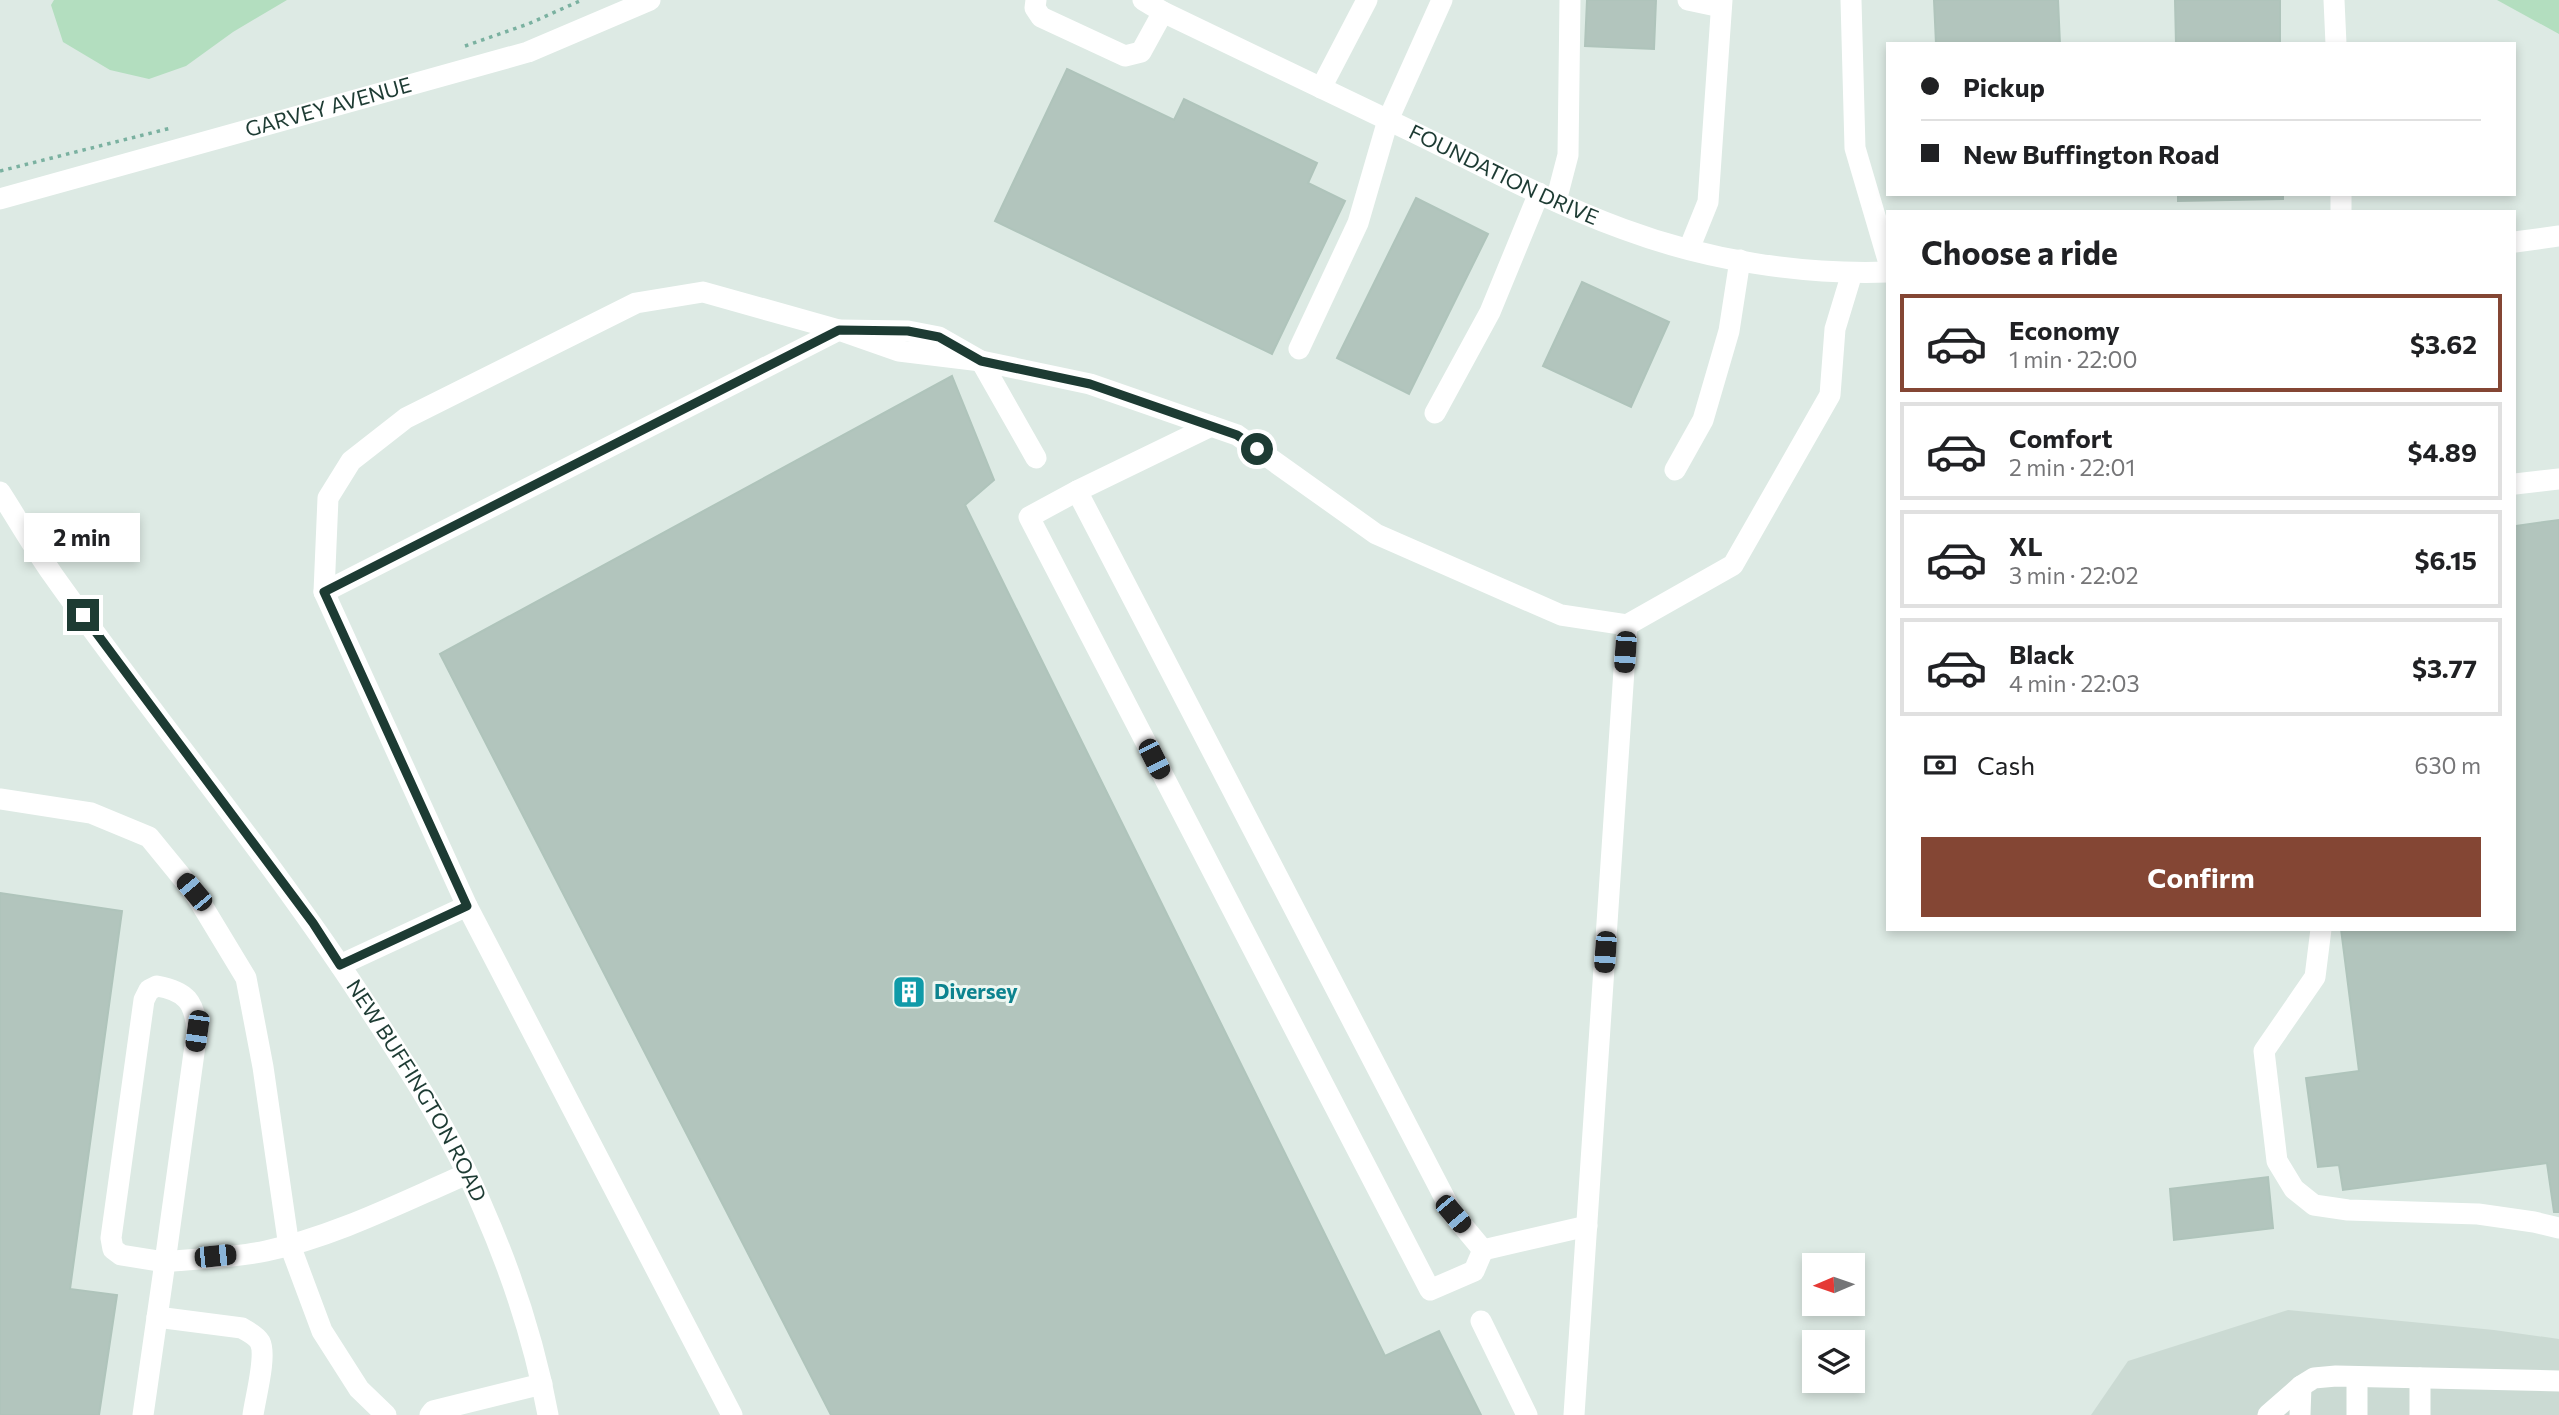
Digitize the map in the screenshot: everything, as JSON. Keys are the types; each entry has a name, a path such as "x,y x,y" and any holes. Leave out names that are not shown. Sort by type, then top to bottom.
{"street":[{"name":"GARVEY AVENUE","path":"0,199 528,52 650,0"},
{"path":"1037,0 1035,8 1041,17 1125,56 1141,52 1163,12"},
{"name":"FOUNDATION DRIVE","path":"1143,0 1547,197 1624,230 1689,249 1740,260 1852,273 1886,272"},
{"path":"1321,88 1367,0"},
{"path":"1299,349 1358,222 1388,120 1442,0"},
{"path":"1435,413 1490,312 1568,155 1570,0"},
{"path":"1689,0 1721,3 1708,202 1689,249"},
{"path":"1851,0 1854,148 1886,253"},
{"path":"2334,0 2336,42"},
{"path":"2516,242 2559,236"},
{"path":"1675,470 1703,419 1729,331 1740,260"},
{"path":"732,1415 467,906 324,592 328,498 351,461 406,418 636,303 703,292 839,330 900,351 981,361 1090,384 1237,435 1376,534 1561,615 1627,625 1733,565 1830,395 1835,329 1852,273"},
{"path":"324,592 839,330"},
{"path":"981,361 1036,458"},
{"path":"1211,426 1029,517 1430,1290 1474,1271 1483,1250"},
{"path":"2516,484 2559,479"},
{"path":"1077,491 1453,1214 1483,1250"},
{"name":"NEW BUFFINGTON ROAD","path":"0,492 52,574 313,923 385,1032 455,1149 483,1208 517,1297 548,1415"},
{"path":"1574,1415 1627,625"},
{"path":"0,799 91,813 149,837 194,892 246,978 263,1067 290,1244 322,1331 359,1389 386,1415"},
{"path":"340,965 467,906"},
{"path":"2321,931 2315,977 2264,1051 2277,1161 2294,1189 2314,1205 2348,1210 2478,1214 2559,1228"},
{"path":"144,1415 157,1317 165,1262 197,1031 195,1011 183,995 157,986 149,990 144,1000 111,1238 113,1249 121,1255 165,1262 265,1251 334,1231 467,1174"},
{"path":"1483,1250 1587,1226"},
{"path":"157,1317 242,1328 260,1342 262,1353 253,1415"},
{"path":"1481,1321 1527,1415"},
{"path":"2357,1377 2357,1415"},
{"path":"2268,1415 2314,1378 2559,1381"},
{"path":"2420,1378 2420,1415"},
{"path":"430,1415 542,1384"},
{"path":"2300,1415 2301,1386"}],"path":[{"path":"465,46 528,24 582,0"},
{"path":"0,172 180,126"}],"shaded area":[{"path":"2288,1310 2559,1339 2559,1415 2091,1415 2128,1361"}],"green space":[{"path":"54,0 287,0 233,32 186,66 149,79 110,70 63,42 51,5"},
{"path":"2497,0 2559,0 2559,34"}],"building":[{"path":"1587,0 1656,0 1654,49 1585,46"},
{"path":"1934,0 2058,0 2060,42 1936,42"},
{"path":"2175,0 2280,0 2280,42 2176,42"},
{"path":"1067,69 1174,120 1184,99 1317,163 1308,183 1345,201 1272,354 995,221"},
{"path":"2178,196 2283,196 2283,199 2178,201"},
{"path":"1416,198 1488,234 1409,394 1337,358"},
{"path":"1582,282 1669,322 1631,407 1543,366"},
{"name":"Diversey","path":"952,376 994,480 965,505 1385,1356 1439,1331 1481,1415 831,1415 440,654"},
{"path":"2559,520 2559,1212 2554,1212 2547,1163 2343,1190 2339,1165 2318,1167 2306,1078 2359,1071 2341,931 2516,931 2516,526"},
{"path":"0,893 122,911 70,1289 117,1295 99,1415 0,1415"},
{"path":"2268,1177 2273,1228 2174,1240 2170,1189"}],"place":[{"name":"Diversey","path":"909,992"}],"route":[{"path":"83,615 313,923 340,965 467,906 324,592 839,330 908,331 939,337 981,361 1090,384 1237,435 1257,449"}]}
